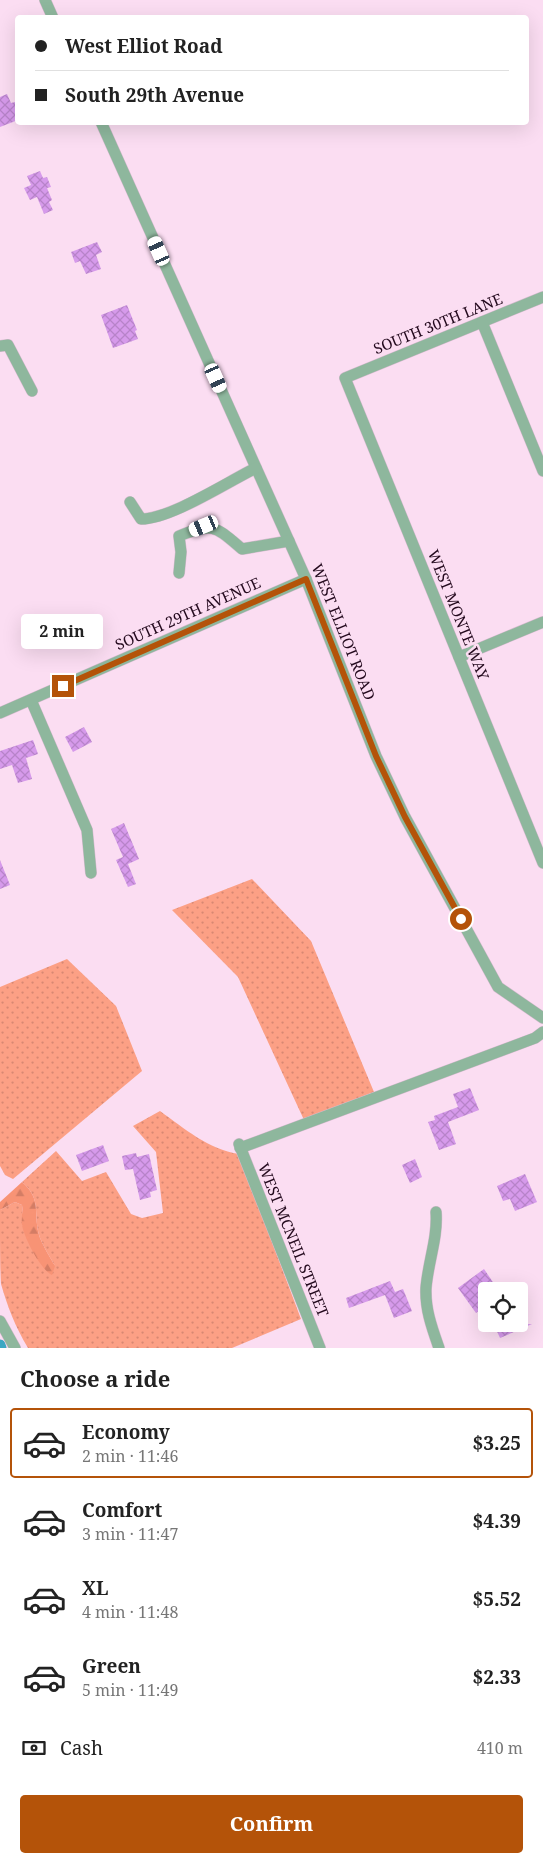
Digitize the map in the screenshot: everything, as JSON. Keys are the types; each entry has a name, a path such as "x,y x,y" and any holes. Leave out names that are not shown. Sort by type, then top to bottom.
{"street":[{"path":"45,0 52,15"},
{"name":"WEST ELLIOT ROAD","path":"102,125 306,579 376,756 405,817 498,987 543,1018"},
{"name":"SOUTH 30TH LANE","path":"345,378 543,297"},
{"path":"482,322 543,470"},
{"path":"0,346 8,345 32,391"},
{"name":"WEST MONTE WAY","path":"345,378 543,864"},
{"path":"130,502 141,519 151,519 174,510 256,468"},
{"path":"179,573 181,552 179,536 204,526 221,531 242,549 289,541"},
{"name":"SOUTH 29TH AVENUE","path":"0,714 306,579"},
{"path":"458,657 543,622"},
{"path":"32,700 87,830 91,873"},
{"name":"WEST MCNEIL STREET","path":"320,1348 239,1146 535,1038 543,1032"},
{"path":"436,1212 437,1226 426,1289 428,1316 439,1348"},
{"path":"0,1321 15,1348"}],"shaded area":[{"path":"252,879 311,941 374,1092 304,1120 238,977 172,910"},
{"path":"67,959 116,1006 142,1071 13,1179 5,1175 0,1166 0,987"},
{"path":"160,1111 207,1143 239,1154 301,1319 232,1348 28,1348 12,1317 1,1284 0,1210 15,1202 22,1205 22,1225 55,1266 40,1238 33,1195 22,1182 56,1151 82,1181 106,1172 131,1214 142,1218 163,1213 156,1152 133,1126"}],"green space":[{"path":"22,1182 33,1195 35,1201 40,1238 55,1266 52,1275 38,1260 26,1238 22,1225 22,1205 15,1202 0,1210 0,1202"}],"building":[{"path":"7,94 11,103 15,102 15,121 0,127 0,97"},
{"path":"40,171 43,178 47,177 51,187 47,188 52,200 49,202 53,210 44,214 37,197 30,200 24,188 31,185 27,176"},
{"path":"97,242 102,252 96,255 101,269 86,274 80,261 75,263 71,252"},
{"path":"127,305 137,330 135,331 138,339 113,348 101,315"},
{"path":"84,727 92,742 73,752 65,737"},
{"path":"33,740 38,754 26,758 32,779 18,783 12,765 0,769 0,751"},
{"path":"124,823 139,859 128,864 136,884 128,887 116,860 123,857 111,829"},
{"path":"0,860 10,885 0,889"},
{"path":"470,1088 479,1110 448,1122 456,1144 439,1150 428,1122 435,1120 434,1116 458,1107 453,1094"},
{"path":"103,1145 109,1161 82,1171 76,1155"},
{"path":"136,1153 137,1157 149,1154 157,1190 150,1192 151,1197 140,1200 133,1169 125,1170 122,1156"},
{"path":"415,1159 422,1177 410,1183 402,1165"},
{"path":"525,1174 537,1202 515,1211 510,1199 503,1201 497,1186"},
{"path":"484,1269 493,1282 478,1282 478,1312 476,1313 458,1288"},
{"path":"390,1281 395,1292 403,1289 412,1311 394,1318 385,1295 349,1308 346,1298"},
{"path":"497,1332 514,1332 500,1338"}],"route":[{"path":"63,686 306,579 376,756 405,817 461,919"}]}
